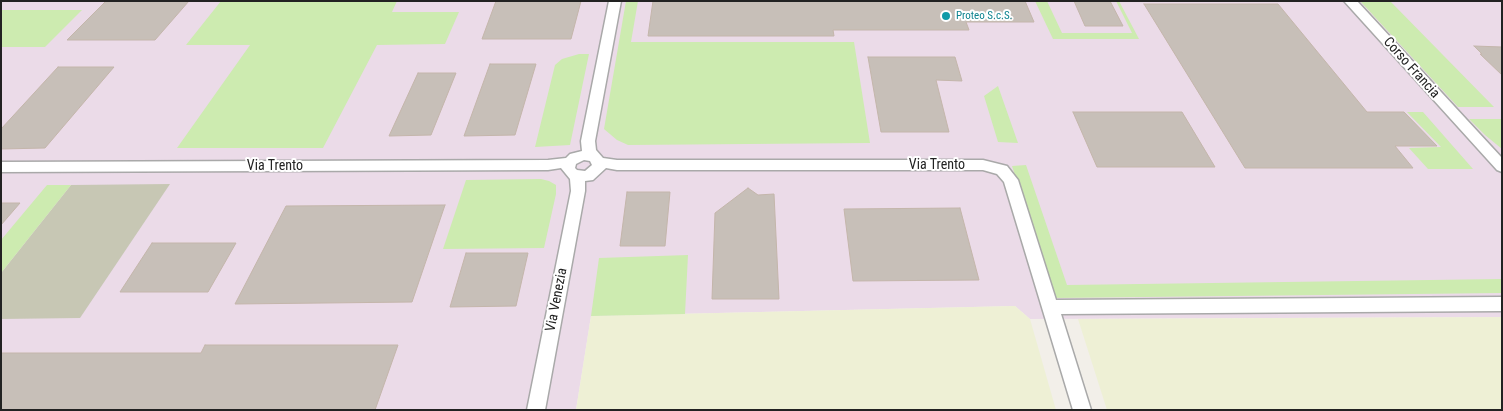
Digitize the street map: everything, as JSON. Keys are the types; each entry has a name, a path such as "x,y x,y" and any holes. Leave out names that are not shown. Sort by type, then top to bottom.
{"street":[{"name":"Via Venezia","path":"536,410 583,169 589,151 588,142 615,1"},
{"name":"Corso Francia","path":"1350,1 1502,167"},
{"name":"Corso Francia","path":"1471,134 1502,158"},
{"name":"Via Trento","path":"1,167 548,165 583,169 617,165 983,165 996,167 1011,180 1082,410"},
{"path":"1051,307 1502,304"}],"shaded area":[{"path":"1,1 1502,1 1502,317 1030,319 1015,306 591,316 576,410 1,410"},
{"path":"170,184 80,318 1,319 1,273 71,185"},
{"path":"1015,306 1030,319 1056,410 576,410 591,316"},
{"path":"1502,317 1502,410 1107,410 1078,319"}],"green space":[{"path":"221,1 397,1 392,12 459,12 445,44 377,45 323,148 177,148 250,45 186,45"},
{"path":"626,1 638,1 631,42 854,42 870,143 628,145 617,140 604,129"},
{"path":"1035,1 1047,1 1062,33 1132,33 1116,1 1119,1 1139,39 1053,39"},
{"path":"1360,1 1390,1 1494,107 1458,107"},
{"path":"1,10 82,10 45,47 1,47"},
{"path":"579,54 589,54 570,145 535,147 555,65 562,59"},
{"path":"998,86 1018,143 998,142 984,96"},
{"path":"1407,112 1423,112 1473,169 1428,169 1409,148 1441,147"},
{"path":"1469,119 1502,119 1502,149 1485,135"},
{"path":"1026,165 1067,285 1502,279 1502,293 1055,298 1012,166"},
{"path":"541,179 556,185 556,194 544,248 443,249 466,180"},
{"path":"47,185 71,185 1,273 1,240"},
{"path":"688,255 685,314 591,316 599,258"}],"building":[{"path":"106,1 189,1 155,40 67,40"},
{"path":"496,1 581,1 571,39 482,39"},
{"path":"653,1 1025,1 1034,22 966,22 969,30 833,30 834,36 648,36"},
{"path":"1074,1 1110,1 1123,26 1085,26"},
{"path":"1144,4 1278,4 1367,112 1404,112 1437,146 1395,146 1413,168 1245,168"},
{"path":"1474,46 1502,47 1502,75 1480,54 1482,54"},
{"path":"868,57 955,57 962,81 936,80 949,132 881,132"},
{"path":"490,64 536,64 515,135 464,136"},
{"path":"58,67 114,67 45,148 1,149 1,129"},
{"path":"418,73 456,73 431,135 389,136"},
{"path":"1073,112 1182,112 1215,167 1097,167"},
{"path":"748,188 758,195 774,194 779,299 712,299 715,213"},
{"path":"627,192 670,192 665,246 620,246"},
{"path":"1,203 20,203 1,225"},
{"path":"445,205 412,302 235,304 286,206"},
{"path":"960,208 979,280 853,281 844,209"},
{"path":"152,243 236,243 208,292 120,292"},
{"path":"466,253 528,253 516,306 450,307"},
{"path":"205,345 398,345 375,410 1,410 1,353 201,353"}],"place":[{"name":"Proteo S.c.S.","path":"946,16"}]}
